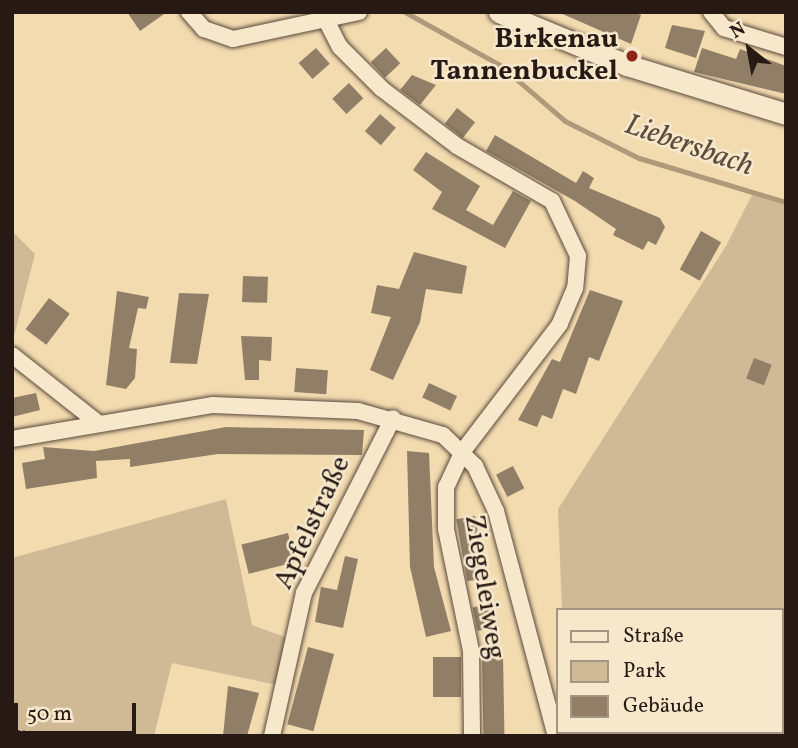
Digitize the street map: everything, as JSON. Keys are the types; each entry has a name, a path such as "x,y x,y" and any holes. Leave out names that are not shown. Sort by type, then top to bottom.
{"street":[{"path":"189,12 204,29 233,39 327,22 359,12"},
{"path":"499,12 627,65 786,114"},
{"path":"711,12 724,28 786,47"},
{"name":"Ziegeleiweg","path":"327,22 340,47 382,89 457,146 552,201 570,229 578,256 575,288 559,324 463,451 444,500 471,651 472,736"},
{"path":"12,355 98,424"},
{"path":"12,439 213,405 393,418 443,435 463,451 484,484 506,539 556,736"},
{"name":"Apfelstraße","path":"272,736 304,593 393,418"}],"path":[{"path":"12,731 114,736"}],"green space":[{"path":"753,193 786,204 786,736 567,736 784,734 784,608 562,608 558,509 726,246"},
{"path":"12,231 35,254 13,340 12,340"},
{"path":"226,499 252,625 288,638 277,685 172,663 154,736 12,736 12,558"}],"building":[{"path":"127,12 167,12 140,31"},
{"path":"558,12 633,12 641,15 631,44"},
{"path":"672,25 705,31 696,58 665,48"},
{"path":"316,48 330,64 312,79 299,63"},
{"path":"386,48 400,63 385,78 371,62"},
{"path":"702,48 736,59 740,49 786,66 786,94 694,72"},
{"path":"412,75 436,85 420,105 400,90"},
{"path":"349,83 363,98 347,114 332,99"},
{"path":"457,108 475,122 463,138 445,124"},
{"path":"380,114 396,128 381,145 365,131"},
{"path":"495,135 576,183 583,171 594,178 589,188 660,218 665,227 656,245 648,241 643,250 613,235 616,229 575,201 486,151"},
{"path":"426,152 480,186 466,210 493,225 513,191 531,201 505,248 432,209 442,192 413,170"},
{"path":"701,231 721,242 700,281 680,269"},
{"path":"414,252 467,266 462,294 426,289 420,322 393,380 370,370 391,317 371,313 377,285 399,289"},
{"path":"243,276 268,277 267,303 242,302"},
{"path":"590,290 623,301 599,361 589,357 576,394 563,389 552,419 542,415 537,427 518,420 552,359 560,362"},
{"path":"117,291 149,297 146,309 138,308 129,348 137,349 135,378 126,389 106,385"},
{"path":"179,293 209,294 197,364 170,363"},
{"path":"49,298 70,314 46,345 26,329"},
{"path":"241,336 272,337 271,361 259,360 259,380 245,380"},
{"path":"754,358 772,365 764,385 746,379"},
{"path":"296,368 328,370 326,394 294,392"},
{"path":"429,383 457,396 450,411 422,398"},
{"path":"36,393 40,410 12,417 12,398"},
{"path":"226,427 364,430 362,455 218,454 130,467 130,459 96,461 97,478 26,489 22,463 45,459 43,447 94,451"},
{"path":"407,451 429,453 434,567 451,631 426,637 410,567"},
{"path":"513,466 524,488 507,497 496,475"},
{"path":"475,516 486,578 467,581 456,519"},
{"path":"288,533 295,562 249,574 241,545"},
{"path":"345,556 358,559 343,628 315,622 321,587 337,590"},
{"path":"494,603 499,626 477,631 472,608"},
{"path":"308,647 334,654 313,731 287,724"},
{"path":"482,654 503,654 504,736 483,736"},
{"path":"433,657 461,657 461,697 433,697"},
{"path":"228,686 259,693 247,736 223,736"}],"waterway":[{"name":"Liebersbach","path":"405,12 500,65 565,121 639,158 786,202"}],"place":[{"name":"Birkenau Tannenbuckel","path":"632,56"}]}
